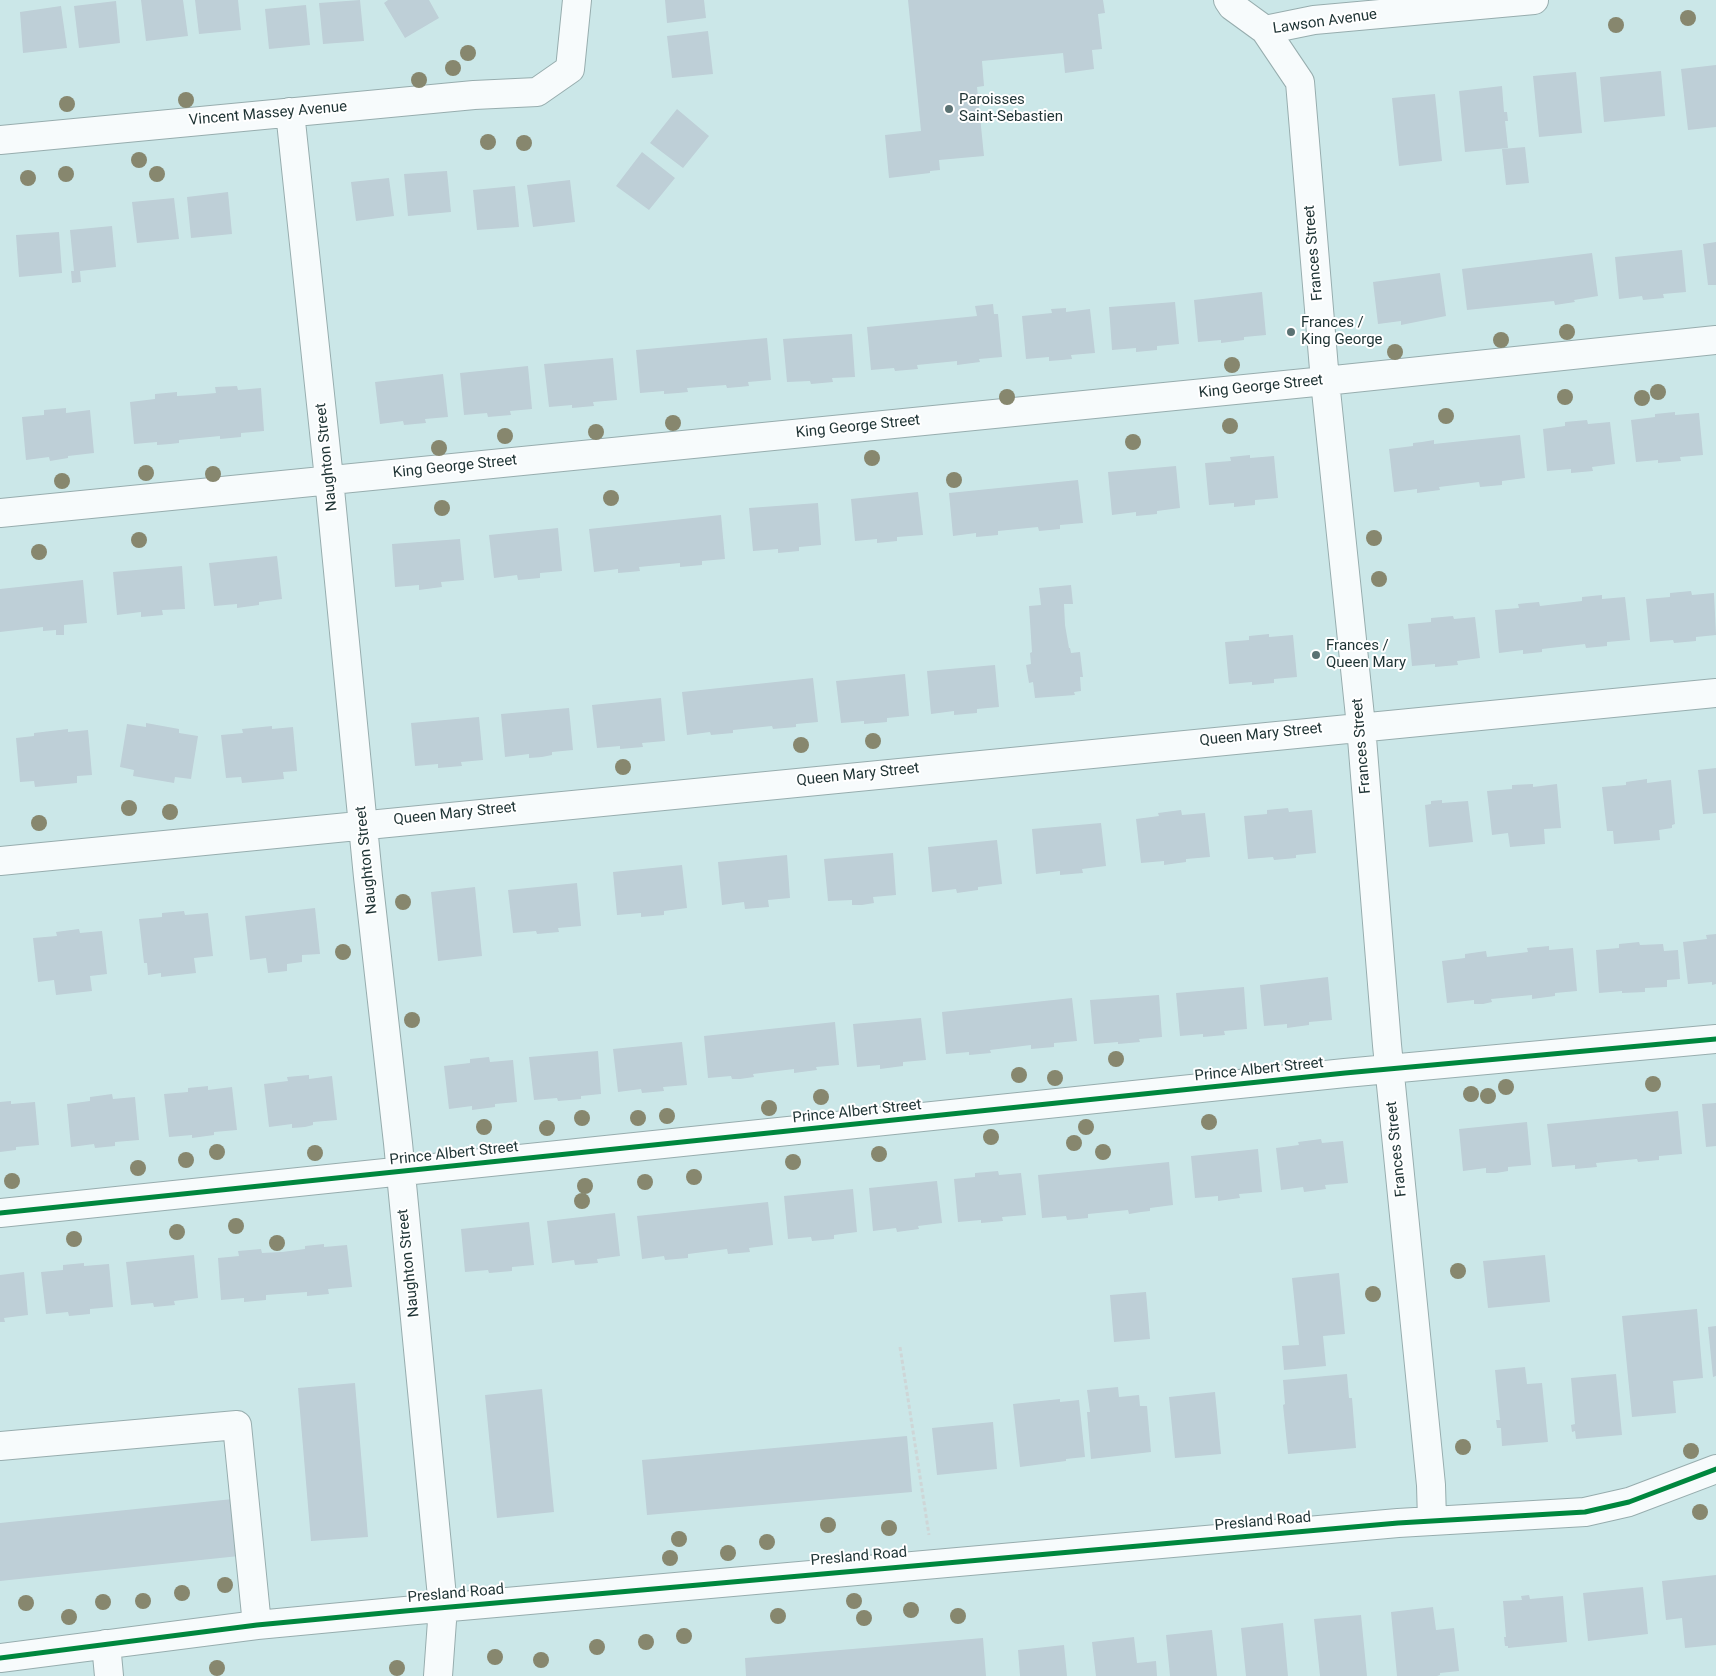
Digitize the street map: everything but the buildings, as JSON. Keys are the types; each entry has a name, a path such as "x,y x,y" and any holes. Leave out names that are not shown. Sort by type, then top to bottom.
{"street":[{"name":"Vincent Massey Avenue","path":"0,140 474,95 537,92 570,69 577,0"},
{"name":"Frances Street","path":"1228,0 1232,6 1265,30 1300,82 1325,381 1361,726 1389,1069 1429,1465 1432,1520"},
{"name":"Lawson Avenue","path":"1265,30 1314,20 1534,0"},
{"name":"Naughton Street","path":"290,112 400,1172 443,1608 438,1676"},
{"name":"King George Street","path":"0,513 1325,381 1716,340"},
{"name":"Queen Mary Street","path":"0,861 363,823 1716,692"},
{"name":"Prince Albert Street","path":"0,1213 1389,1069 1716,1039"},
{"path":"0,1446 237,1425 257,1625"},
{"name":"Presland Road","path":"0,1658 257,1625 931,1563 1432,1520 1584,1512 1629,1502 1716,1469"},
{"path":"106,1644 109,1676"}],"path":[{"path":"900,1347 928,1527 931,1563"}],"cycle path":[{"path":"0,1213 1345,1073 1716,1039"},
{"path":"0,1658 257,1625 405,1611 1398,1523 1585,1512 1629,1502 1716,1469"}],"place":[{"name":"Paroisses Saint-Sebastien","path":"949,109"},
{"name":"Frances / King George","path":"1291,332"},
{"name":"Frances / Queen Mary","path":"1316,655"}]}
